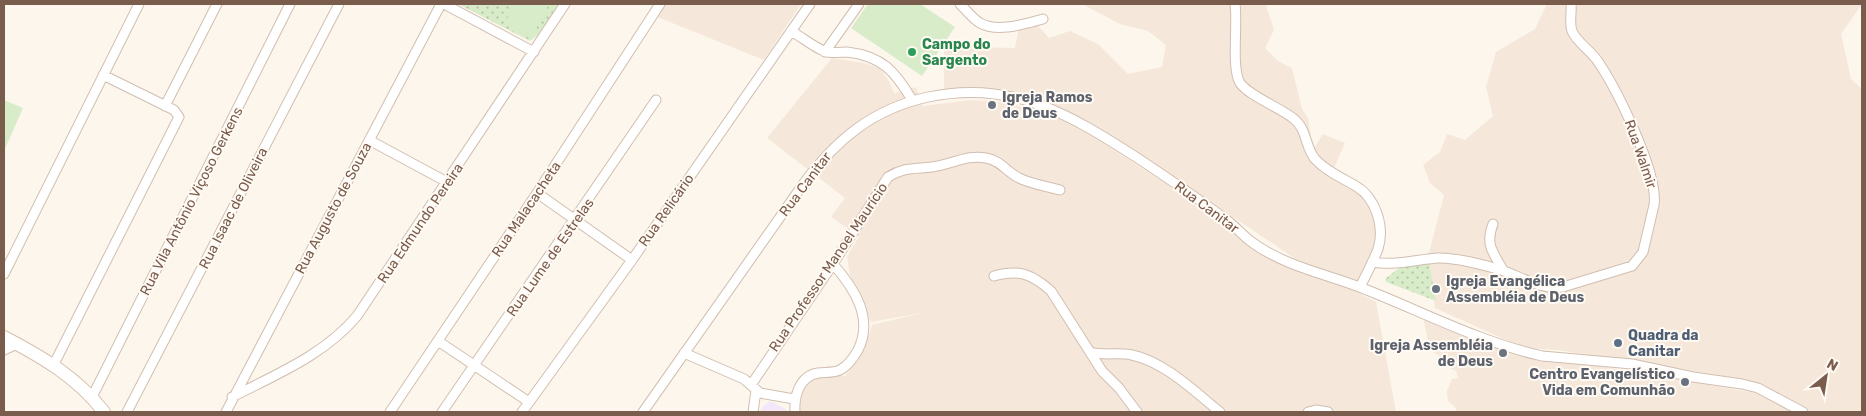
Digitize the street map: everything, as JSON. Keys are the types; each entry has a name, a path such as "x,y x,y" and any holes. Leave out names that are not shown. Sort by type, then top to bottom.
{"main road":[{"path":"4,337 54,364 69,375 104,412"}],"street":[{"path":"4,274 139,4"},
{"path":"165,106 217,4"},
{"name":"Rua Vila Antônio Viçoso Gerkens","path":"92,398 290,4"},
{"name":"Rua Isaac de Oliveira","path":"127,412 338,4"},
{"path":"443,4 534,52"},
{"name":"Rua Augusto de Souza","path":"226,412 232,397 443,4"},
{"name":"Rua Edmundo Pereira","path":"232,397 322,350 338,338 357,316 565,4"},
{"name":"Rua Malacacheta","path":"390,412 537,193 660,4"},
{"path":"826,52 859,4"},
{"path":"960,4 978,22 1001,28 1043,19"},
{"path":"1235,4 1239,82 1251,92 1294,118 1303,130 1315,158 1331,172 1356,186 1374,203 1379,224 1378,248 1360,287"},
{"name":"Rua Walmir","path":"1372,262 1389,265 1446,258 1502,270 1547,287 1563,287 1632,266 1643,252 1656,197 1651,177 1629,118 1603,69 1592,53 1578,40 1571,27 1571,4"},
{"name":"Rua Relicário","path":"522,412 632,260 808,5"},
{"path":"791,31 826,52 847,52 872,58 884,64 896,76 912,100"},
{"path":"54,364 178,121 177,113 103,75"},
{"name":"Rua Canitar","path":"643,412 804,183 832,148 863,124 912,100 939,95 982,92 1012,96 1055,110 1088,127 1186,190 1230,222 1253,243 1287,262 1360,287 1459,328 1528,352 1542,356 1632,364 1693,377 1742,384 1758,388 1803,412"},
{"name":"Rua Lume de Estrelas","path":"442,412 576,220 656,100"},
{"path":"369,140 447,182"},
{"name":"Rua Professor Manoel Maurício","path":"753,412 753,388 833,264 879,188 888,177 898,171 935,167 967,158 986,158 997,162 1016,177 1060,190"},
{"path":"537,193 632,260"},
{"path":"1494,224 1489,238 1489,246 1502,270"},
{"path":"795,412 794,399 804,381 816,373 840,370 855,354 863,339 864,323 855,294 833,264"},
{"path":"994,276 1010,273 1025,274 1045,286 1056,297 1102,371 1119,388 1137,412"},
{"path":"438,340 529,402"},
{"path":"4,350 17,344"},
{"path":"1090,352 1131,355 1147,361 1178,379 1220,412"},
{"path":"684,354 744,379 760,393 794,399"},
{"path":"1308,412 1316,410 1328,412"}],"shaded area":[{"path":"662,4 801,4 764,60 655,16"},
{"path":"1082,4 1267,4 1274,30 1265,48 1278,61 1292,68 1302,109 1308,118 1313,150 1323,134 1345,143 1331,175 1354,189 1373,204 1377,229 1372,253 1360,285 1326,273 1294,258 1169,174 1080,118 1039,101 984,89 944,89 944,50 967,47 1015,48 1019,28 1032,19 1049,38 1070,31 1098,44 1128,74 1162,67 1166,45 1148,31 1120,24"},
{"path":"1547,4 1862,4 1841,34 1851,79 1862,89 1862,412 1812,412 1749,380 1557,350 1533,349 1515,344 1435,308 1427,261 1444,195 1430,183 1423,165 1440,152 1447,134 1465,140 1493,116 1486,87 1496,52 1535,29"},
{"path":"832,58 864,63 880,68 889,81 894,93 916,87 923,106 971,100 1006,102 1057,118 1094,137 1166,184 1255,250 1284,265 1335,281 1376,302 1396,412 1134,412 1121,397 1133,412 795,412 805,383 821,377 845,376 858,361 867,342 872,325 922,313 871,322 850,276 847,257 859,236 831,217 845,198 767,138"},
{"path":"1423,317 1514,355 1551,362 1605,367 1756,393 1792,412 1456,412 1456,408 1448,401 1447,391 1452,379 1458,378 1456,371 1447,367 1444,359 1430,350"},
{"path":"770,401 786,409 787,412 760,412 763,406"}],"green space":[{"path":"458,4 560,4 538,35 530,41"},
{"path":"515,4 549,4 531,39 504,24"},
{"name":"Campo do Sargento","path":"868,4 920,4 955,27 922,76 851,28"},
{"path":"4,100 23,108 4,151"},
{"path":"1429,263 1436,301 1386,282 1385,279 1399,268"}],"place":[{"name":"Campo do Sargento","path":"912,52"},
{"name":"Igreja Ramos de Deus","path":"992,105"},
{"name":"Igreja Evangélica Assembléia de Deus","path":"1436,289"},
{"name":"Quadra da Canitar","path":"1618,343"},
{"name":"Igreja Assembléia de Deus","path":"1503,353"},
{"name":"Centro Evangelístico Vida em Comunhão","path":"1685,382"}]}
